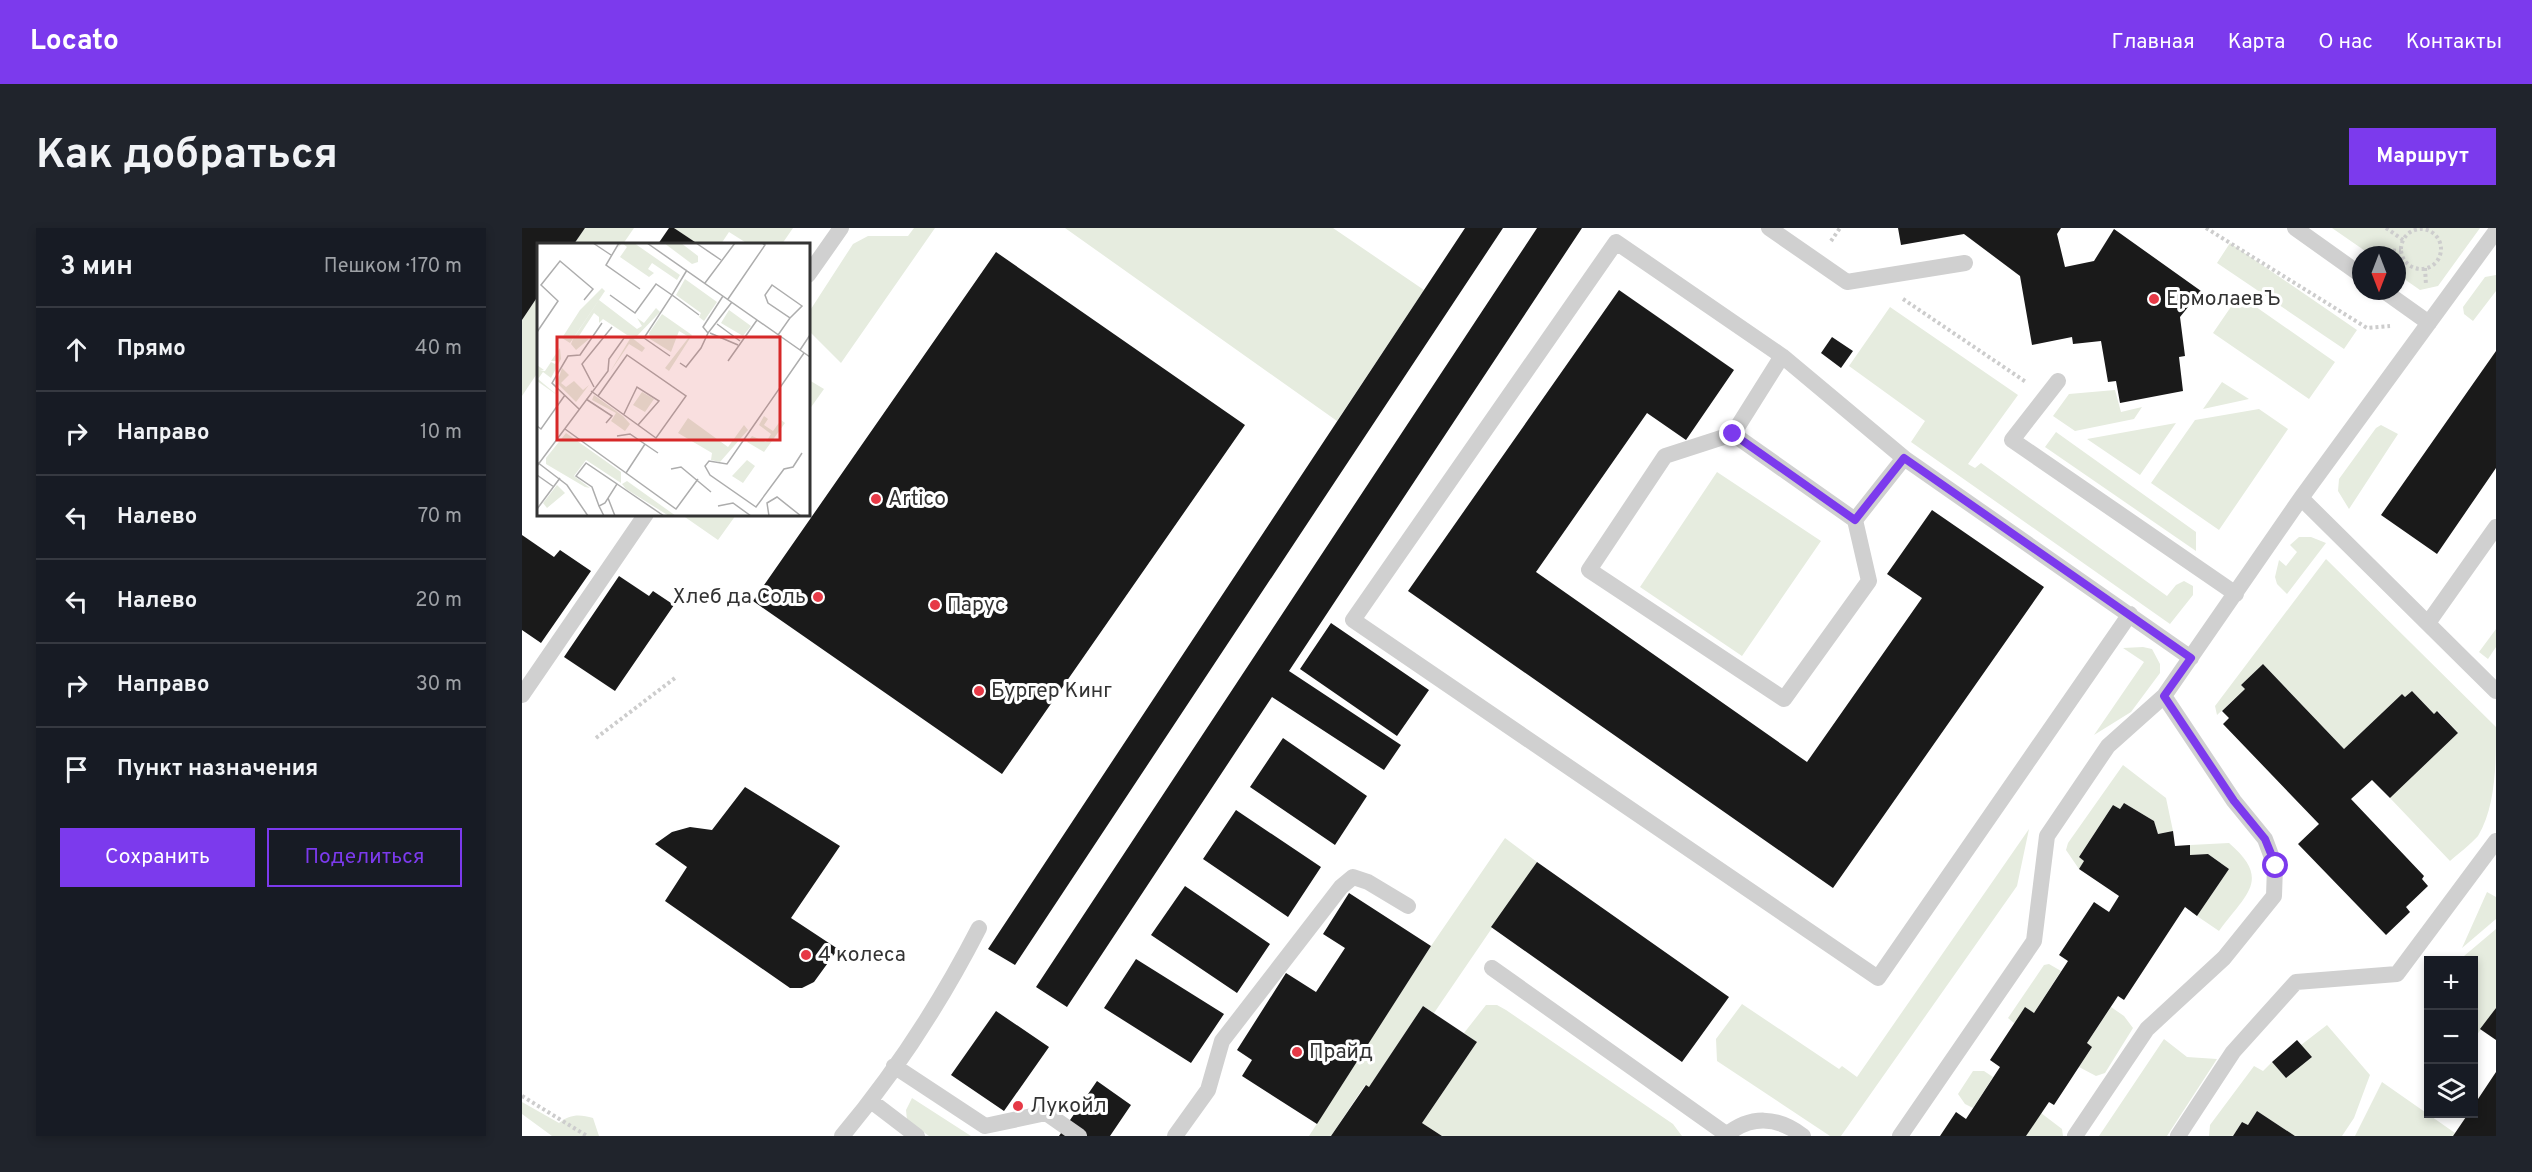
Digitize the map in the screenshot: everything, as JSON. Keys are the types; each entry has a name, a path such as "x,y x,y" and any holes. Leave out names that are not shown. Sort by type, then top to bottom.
{"lane":[{"path":"810,272 841,228"},
{"path":"1769,228 1847,282 1965,263"},
{"path":"2295,228 2352,269"},
{"path":"1900,1136 2034,941 2047,836 2108,746 2164,696 2301,498 2496,231"},
{"path":"2130,614 1878,978 1353,620 1616,242 1782,356 1904,458 2130,614 2191,658"},
{"path":"2397,300 2429,323"},
{"path":"1733,434 1855,520 1869,581 1784,699 1590,570 1665,456 1733,434 1782,356"},
{"path":"2058,381 2012,440 2236,594"},
{"path":"1855,520 1904,458"},
{"path":"2301,498 2496,691"},
{"path":"522,695 645,516"},
{"path":"2428,623 2496,527"},
{"path":"2074,1136 2147,1029 2224,958 2274,896 2276,866 2265,839 2234,801 2164,696"},
{"path":"2178,1136 2233,1052 2296,982 2397,974 2496,841"},
{"path":"1175,1136 1208,1090 1222,1041 1341,887 1353,877 1368,882 1408,906"},
{"path":"842,1136 871,1101 962,960 979,928"},
{"path":"1492,968 1726,1135 1749,1120 1768,1120 1803,1136"},
{"path":"894,1066 985,1126 1046,1113 1079,1136"},
{"path":"871,1101 917,1136"}],"path":[{"path":"2206,228 2367,328 2429,323"},
{"path":"2386,228 2403,240"},
{"path":"2415,229 2430,229 2438,238 2442,249 2439,260 2430,267 2418,269 2408,264 2401,255 2403,240 2415,229"},
{"path":"1873,278 2046,396"},
{"path":"596,738 675,678"},
{"path":"522,1096 587,1136"}],"shaded area":[{"path":"585,228 634,228 624,243 575,243"},
{"path":"674,228 793,228 783,243 746,243 729,232 722,243 696,243"},
{"path":"914,228 935,228 841,363 810,332 810,310 853,244 868,236 908,236"},
{"path":"1065,228 1333,228 1424,290 1337,421"},
{"path":"2332,228 2480,228 2438,286 2420,290 2406,280 2406,246 2358,246"},
{"path":"2230,243 2357,330 2344,349 2217,263"},
{"path":"2496,275 2496,291 2473,321 2464,314 2463,307 2485,277"},
{"path":"2239,295 2335,362 2309,399 2213,333"},
{"path":"537,298 537,374 522,396 522,320"},
{"path":"1890,307 2018,395 1968,464 1975,468 1981,463 2167,596 2176,585 2184,581 2193,586 2193,595 2170,624 1911,442 1925,421 1849,366"},
{"path":"810,381 824,389 810,409"},
{"path":"2222,382 2249,399 2203,409"},
{"path":"2115,390 2121,412 2142,407 2134,419 2075,431 2053,416 2069,394"},
{"path":"2259,409 2288,429 2219,530 2151,483 2195,420"},
{"path":"2176,423 2140,475 2087,439"},
{"path":"2381,425 2398,434 2349,509 2338,491 2339,479 2376,428"},
{"path":"2056,432 2196,532 2196,551 2045,447"},
{"path":"1717,472 1821,541 1742,656 1640,587"},
{"path":"683,516 735,516 718,540"},
{"path":"2299,537 2311,537 2326,543 2287,594 2277,584 2275,577 2279,560 2286,566 2297,552 2290,545"},
{"path":"2326,559 2496,727 2492,798 2484,824 2478,836 2450,861 2390,798 2458,733 2438,711 2434,714 2412,691 2405,697 2402,694 2344,749 2263,664 2241,685 2245,689 2217,715 2215,706"},
{"path":"2496,629 2496,647 2488,659 2479,652"},
{"path":"2123,648 2152,649 2160,664 2160,673 2131,712 2094,735 2144,662"},
{"path":"2123,765 2166,798 2173,831 2158,834 2154,821 2124,803 2120,809 2113,805 2079,857 2084,861 2079,869 2066,850 2068,843"},
{"path":"2029,829 2017,886 1841,1136 1830,1136 1717,1061 1716,1039 1742,1004 1839,1069 1842,1066 1857,1077"},
{"path":"1505,838 1537,862 1434,1013 1423,1006 1369,1087 1365,1085 1331,1136 1309,1136 1431,946"},
{"path":"2229,843 2242,856 2252,877 2245,897 2219,931 2197,916 2229,869 2208,854 2190,855 2190,845"},
{"path":"2487,892 2496,897 2496,919 2462,948"},
{"path":"2496,929 2496,1008 2478,1033 2478,956 2464,956"},
{"path":"2049,964 2061,971 2034,1013 2014,1023 2008,1018 2044,965"},
{"path":"1486,1005 1497,1005 1506,1010 1673,1124 1682,1136 1442,1136 1422,1123 1477,1042 1464,1033"},
{"path":"2111,1007 2124,1016 2133,1028 2105,1073 2096,1076 2079,1067 2092,1047 2087,1043"},
{"path":"2327,1025 2370,1075 2354,1118 2342,1136 2295,1136 2257,1111 2248,1125 2242,1122 2233,1136 2209,1136 2210,1125 2254,1066 2263,1071 2272,1062 2286,1078 2312,1057 2301,1045"},
{"path":"2164,1039 2187,1057 2217,1059 2167,1136 2099,1136"},
{"path":"1973,1071 1984,1071 1993,1077 1973,1108 1965,1104 1958,1094"},
{"path":"2382,1082 2424,1111 2424,1118 2434,1118 2455,1133 2453,1136 2355,1136"},
{"path":"912,1098 971,1136 929,1136 907,1120 906,1110"},
{"path":"522,1102 559,1123 575,1116 593,1118 599,1136 552,1136 522,1114"},
{"path":"2041,1113 2062,1129 2063,1136 2026,1136"}],"building":[{"path":"522,228 585,228 575,243 537,243 537,298 522,320"},
{"path":"669,228 674,228 696,243 659,243"},
{"path":"1465,228 1503,228 1015,965 988,949"},
{"path":"1537,228 1582,228 1289,671 1401,745 1384,770 1272,697 1067,1007 1036,987"},
{"path":"1898,228 2061,228 2057,234 2065,267 2094,261 2114,229 2201,291 2180,317 2185,356 2179,357 2183,391 2120,403 2116,381 2108,382 2101,341 2073,344 2072,337 2032,345 2020,276 1964,234 1901,245"},
{"path":"996,252 1245,425 1002,774 753,601"},
{"path":"1619,290 1734,370 1686,440 1647,413 1536,572 1807,762 1922,598 1887,574 1932,510 2044,587 1833,888 1408,591"},
{"path":"1832,337 1853,351 1841,368 1821,353"},
{"path":"2496,351 2496,468 2437,554 2381,515"},
{"path":"522,535 554,557 560,550 591,571 541,643 522,630"},
{"path":"619,576 649,596 653,591 674,605 615,691 564,657"},
{"path":"1331,623 1429,690 1397,736 1300,669"},
{"path":"2263,664 2344,749 2402,694 2405,697 2412,691 2434,714 2437,711 2458,733 2390,798 2372,780 2351,799 2424,876 2422,879 2428,886 2406,907 2410,912 2386,935 2298,844 2319,824 2223,724 2229,718 2222,711 2245,689 2241,685"},
{"path":"1283,738 1367,796 1335,845 1250,787"},
{"path":"745,787 840,846 791,918 838,949 814,982 802,988 790,988 665,901 687,867 655,844 672,832 690,827 712,830"},
{"path":"2124,803 2154,821 2158,834 2173,831 2175,846 2190,845 2190,855 2208,854 2229,869 2197,916 2185,907 2124,1000 2118,996 2087,1043 2092,1047 2054,1105 2049,1102 2026,1136 1940,1136 1956,1112 1966,1119 2000,1067 1990,1060 2025,1007 2034,1013 2068,961 2059,955 2094,902 2109,912 2119,896 2079,869 2084,861 2079,857 2113,805 2120,809"},
{"path":"1236,810 1321,867 1288,917 1203,859"},
{"path":"1537,862 1729,997 1682,1062 1491,927"},
{"path":"1185,886 1270,944 1237,993 1151,935"},
{"path":"1349,893 1431,946 1317,1124 1242,1076 1252,1060 1237,1050 1286,973 1316,992 1345,948 1323,934"},
{"path":"1136,959 1224,1014 1191,1063 1104,1008"},
{"path":"1423,1006 1477,1042 1422,1123 1442,1136 1331,1136 1366,1085 1369,1087"},
{"path":"2496,1008 2496,1040 2480,1029"},
{"path":"996,1011 1049,1047 1004,1111 951,1075"},
{"path":"2297,1040 2312,1057 2286,1078 2272,1062"},
{"path":"2496,1072 2496,1136 2453,1136 2465,1118 2478,1118 2478,1099"},
{"path":"1097,1081 1131,1105 1110,1136 1059,1136"},
{"path":"2257,1111 2295,1136 2233,1136 2242,1122 2248,1125"}],"place":[{"name":"ЕрмолаевЪ","path":"2154,299"},
{"name":"Artico","path":"876,499"},
{"name":"Хлеб да Соль","path":"818,597"},
{"name":"Парус","path":"935,605"},
{"name":"Бургер Кинг","path":"979,691"},
{"name":"4 колеса","path":"806,955"},
{"name":"Прайд","path":"1297,1052"},
{"name":"Лукойл","path":"1018,1106"}],"route":[{"path":"1733,434 1855,520 1904,458 2191,658 2164,696 2234,801 2265,839 2276,866"}]}
